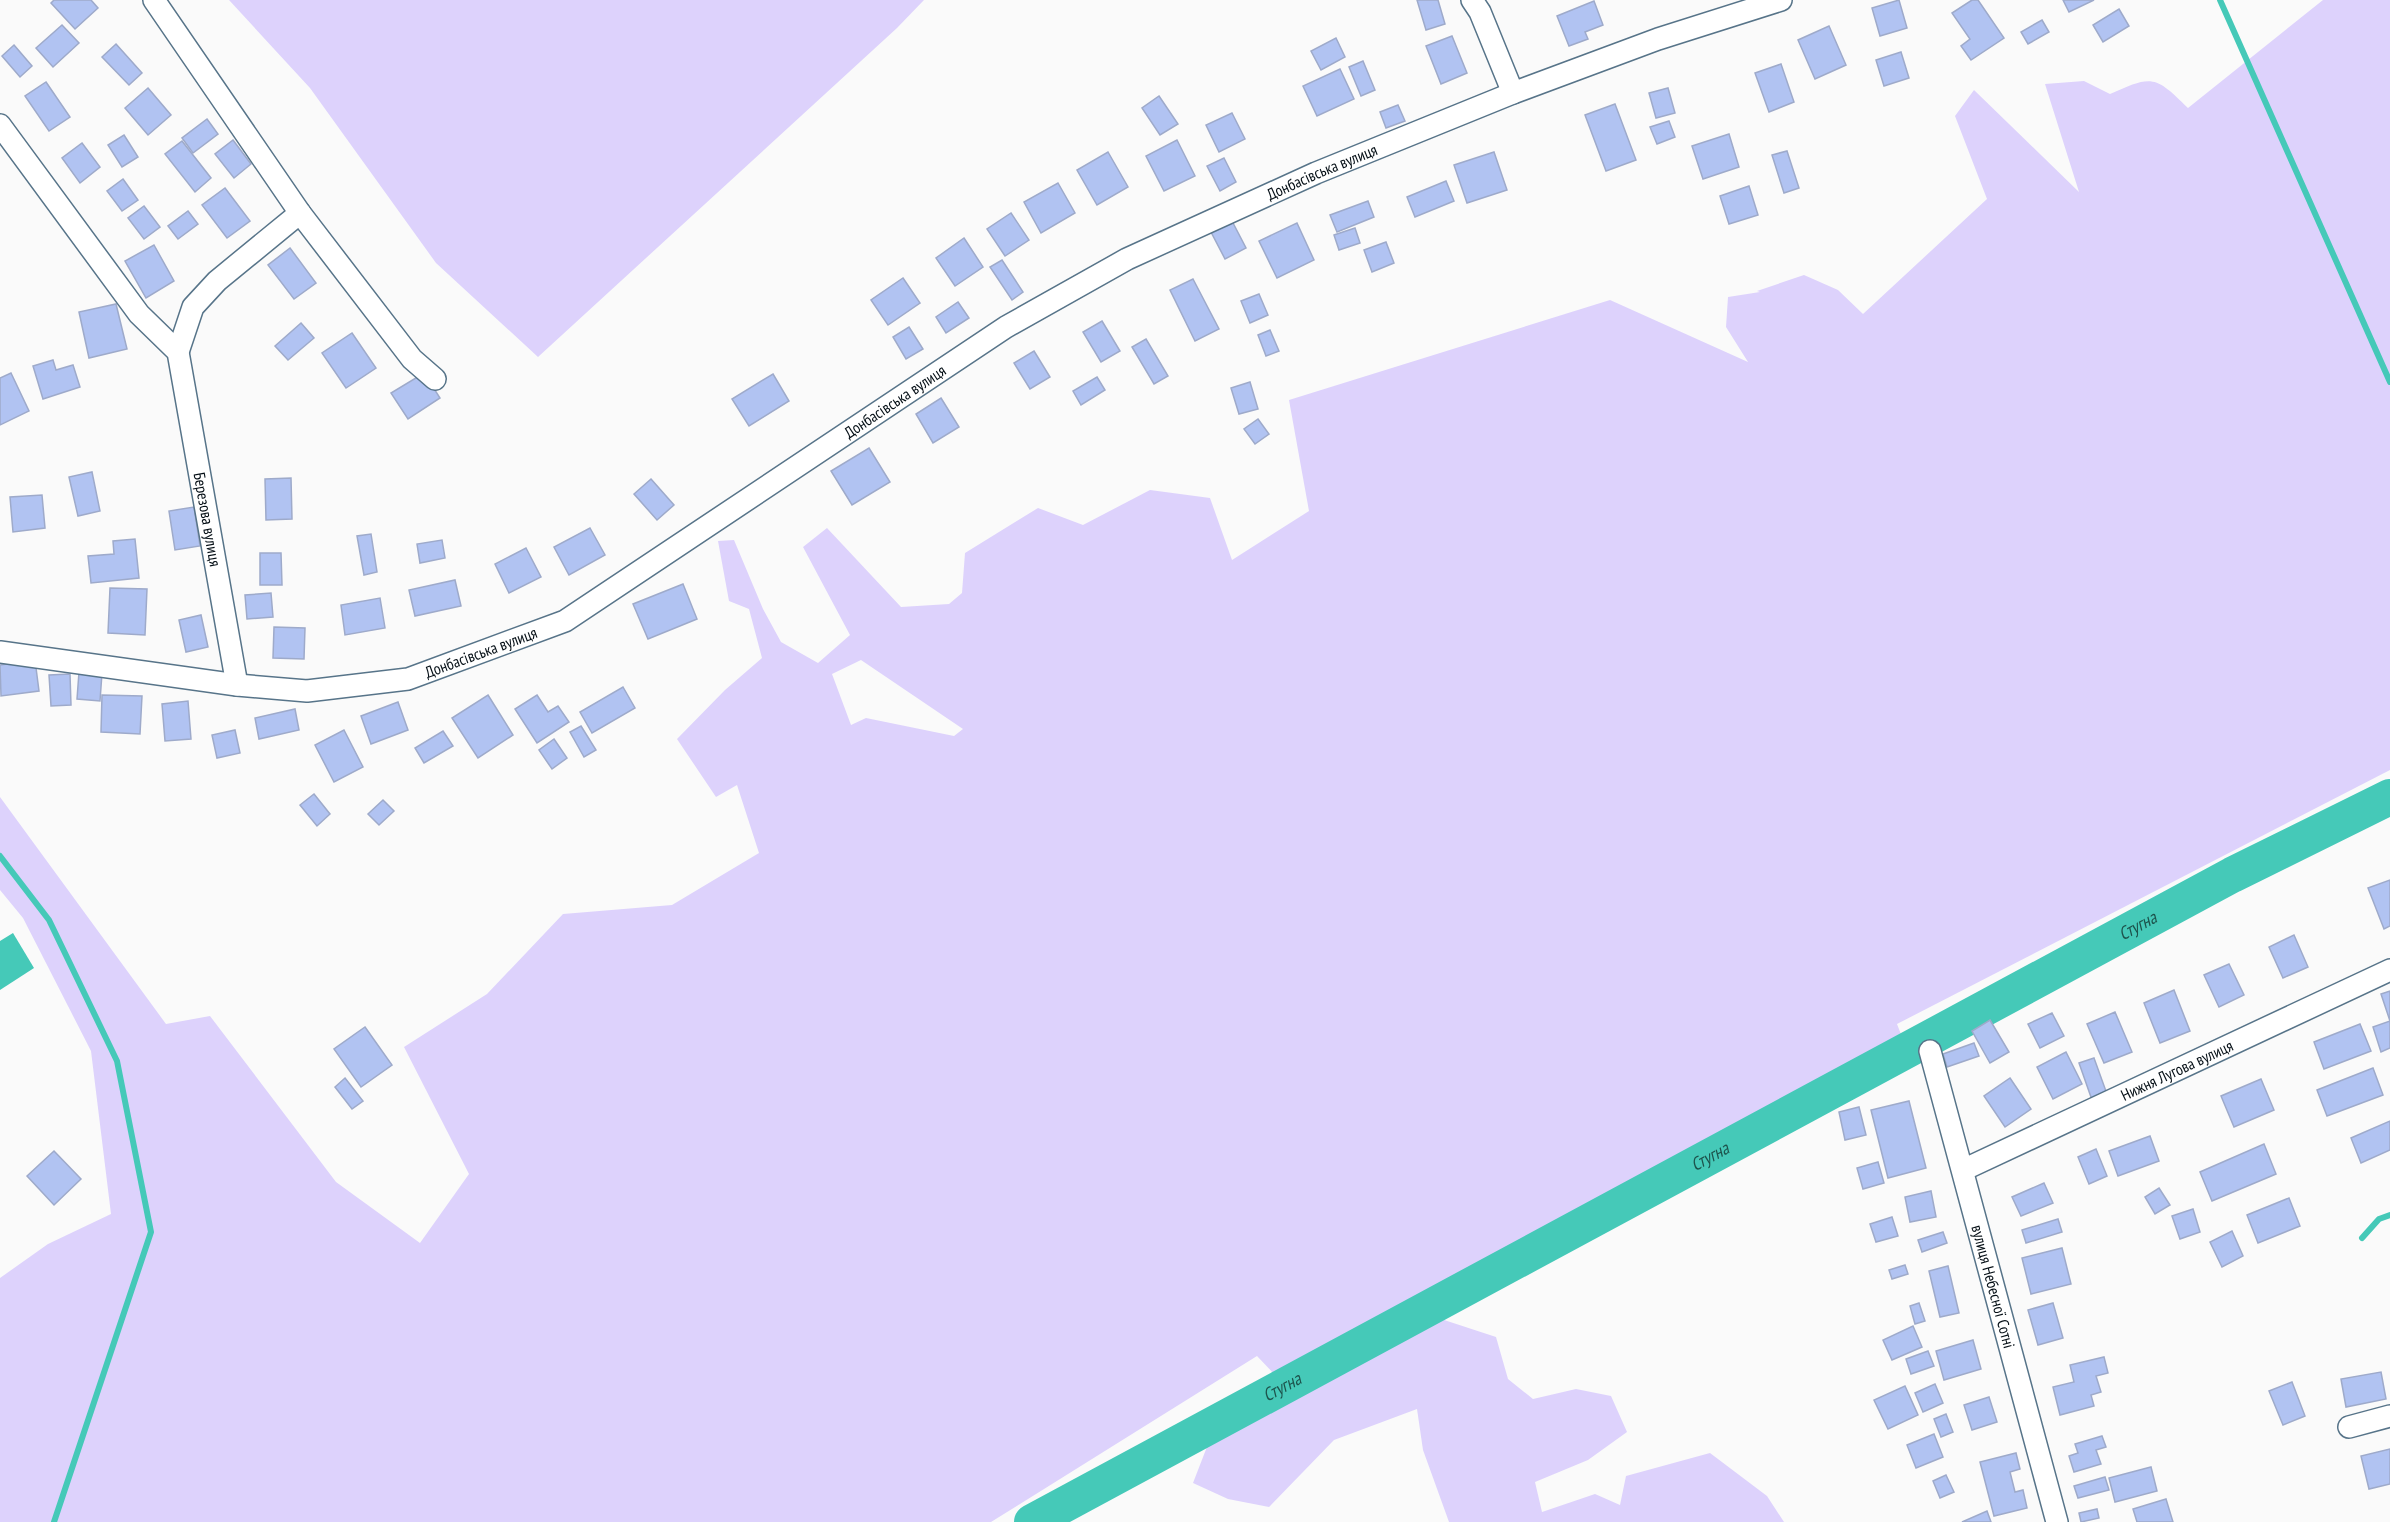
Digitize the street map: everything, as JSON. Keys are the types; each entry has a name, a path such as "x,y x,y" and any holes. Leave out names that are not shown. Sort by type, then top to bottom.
{"street":[{"path":"154,0 300,213 412,359 435,379"},
{"path":"1472,0 1480,12 1514,93"},
{"name":"Донбасівська вулиця","path":"0,652 237,685 307,692 408,679 565,621 1006,327 1127,259 1316,173 1514,93 1658,39 1781,0"},
{"path":"0,125 139,314 178,352"},
{"name":"Березова вулиця","path":"237,685 178,352 193,307 218,281 300,213"},
{"name":"Нижня Лугова вулиця","path":"1963,1170 2390,970"},
{"name":"вулиця Небесної Сотні","path":"1930,1051 2057,1522"},
{"path":"2349,1427 2390,1416"}],"shaded area":[{"path":"229,0 924,0 897,28 538,357 436,263 310,88"},
{"path":"2323,0 2390,0 2390,770 1897,1024 1904,1042 1668,1160 1276,1376 1257,1356 991,1522 0,1522 0,1278 48,1244 111,1214 91,1051 23,918 0,890 0,797 166,1024 210,1016 336,1182 420,1243 469,1174 404,1047 487,994 563,914 672,905 759,853 737,785 716,797 677,739 725,690 762,658 749,609 729,601 718,541 734,540 763,609 781,642 818,663 850,635 803,547 827,528 901,607 949,604 962,593 965,553 1038,508 1083,525 1150,490 1210,498 1232,560 1309,511 1289,400 1610,300 1748,362 1726,327 1728,297 1760,292 1757,291 1804,275 1838,290 1863,314 1987,199 1955,116 1974,90 2079,192 2045,84 2084,81 2110,94 2144,81 2152,82 2168,89 2188,108","holes":["861,660 963,729 954,736 866,718 851,725 832,674"]},
{"path":"13,933 34,968 0,990 0,941"},
{"path":"1438,1318 1496,1337 1508,1379 1533,1399 1576,1389 1611,1396 1627,1432 1588,1460 1535,1482 1542,1512 1595,1494 1620,1505 1626,1476 1710,1453 1767,1496 1784,1522 1449,1522 1423,1450 1417,1409 1334,1440 1269,1507 1228,1499 1193,1483 1210,1439"}],"building":[{"path":"54,0 91,0 98,8 75,29 51,3"},
{"path":"1417,0 1438,0 1445,24 1426,30"},
{"path":"1899,0 1907,28 1880,36 1872,8"},
{"path":"1972,0 1978,0 2004,38 1971,60 1961,46 1970,39 1952,13"},
{"path":"2063,0 2094,0 2069,12"},
{"path":"1594,1 1603,25 1585,32 1588,39 1569,46 1557,16"},
{"path":"2119,9 2129,26 2103,42 2093,25"},
{"path":"2042,20 2049,32 2028,44 2021,32"},
{"path":"62,25 79,43 53,67 36,48"},
{"path":"1829,26 1846,65 1815,79 1798,40"},
{"path":"1452,36 1467,73 1441,84 1426,46"},
{"path":"1336,38 1345,57 1321,70 1311,51"},
{"path":"116,44 142,73 129,85 102,57"},
{"path":"14,45 32,66 20,77 2,56"},
{"path":"1901,52 1909,78 1884,86 1876,60"},
{"path":"1363,61 1375,90 1361,96 1349,67"},
{"path":"1781,64 1794,102 1769,112 1755,73"},
{"path":"1340,69 1354,99 1317,116 1303,86"},
{"path":"46,82 70,117 49,131 25,96"},
{"path":"148,88 171,115 148,135 125,108"},
{"path":"1668,88 1675,113 1656,118 1649,93"},
{"path":"1159,96 1178,124 1160,135 1142,108"},
{"path":"1615,104 1636,160 1606,171 1585,115"},
{"path":"1398,105 1405,121 1386,128 1380,112"},
{"path":"1232,113 1245,139 1219,152 1206,125"},
{"path":"207,119 218,134 193,153 182,138"},
{"path":"1669,121 1675,137 1657,144 1650,127"},
{"path":"1729,134 1739,167 1703,179 1692,146"},
{"path":"124,135 138,157 122,167 108,145"},
{"path":"233,140 251,164 234,178 215,154"},
{"path":"1177,140 1195,176 1164,191 1146,156"},
{"path":"182,141 211,178 195,192 165,154"},
{"path":"82,143 100,167 80,183 62,158"},
{"path":"1787,151 1799,188 1784,193 1772,155"},
{"path":"1108,152 1128,187 1097,205 1077,170"},
{"path":"1494,152 1507,190 1467,203 1454,165"},
{"path":"1224,158 1236,182 1220,191 1207,166"},
{"path":"123,179 138,200 122,211 107,191"},
{"path":"1446,181 1454,201 1415,217 1407,197"},
{"path":"1058,183 1075,213 1041,233 1024,202"},
{"path":"1749,186 1758,215 1729,224 1720,196"},
{"path":"225,188 250,221 227,238 202,205"},
{"path":"1368,201 1374,217 1337,232 1330,215"},
{"path":"144,206 160,227 144,239 128,218"},
{"path":"188,211 198,224 178,239 168,226"},
{"path":"1011,213 1029,240 1005,256 987,229"},
{"path":"1232,221 1246,248 1225,259 1211,232"},
{"path":"1297,223 1314,260 1277,278 1259,241"},
{"path":"1355,228 1360,243 1339,250 1334,235"},
{"path":"964,238 983,267 955,286 936,258"},
{"path":"1386,242 1394,263 1372,272 1364,250"},
{"path":"154,245 174,281 146,298 125,261"},
{"path":"290,248 316,283 294,299 268,265"},
{"path":"1002,260 1023,292 1012,300 990,267"},
{"path":"903,278 920,303 888,325 871,300"},
{"path":"1193,279 1219,329 1195,341 1170,290"},
{"path":"1259,294 1268,315 1250,323 1241,301"},
{"path":"958,302 969,318 946,333 936,317"},
{"path":"116,304 127,349 89,358 79,312"},
{"path":"1102,321 1120,351 1101,362 1083,332"},
{"path":"301,323 314,338 288,360 275,346"},
{"path":"909,327 923,349 906,359 893,337"},
{"path":"1270,330 1279,351 1266,356 1258,335"},
{"path":"352,333 376,368 346,388 322,353"},
{"path":"1146,339 1168,376 1154,384 1132,347"},
{"path":"1034,351 1050,377 1030,389 1014,363"},
{"path":"53,360 56,370 73,365 80,387 43,399 33,366"},
{"path":"11,373 29,411 0,425 0,378"},
{"path":"424,373 440,398 408,419 391,393"},
{"path":"773,374 789,401 749,426 732,399"},
{"path":"1097,377 1105,390 1081,405 1073,391"},
{"path":"1250,382 1258,409 1239,414 1231,388"},
{"path":"941,398 959,427 933,443 916,414"},
{"path":"1258,419 1269,434 1255,444 1244,429"},
{"path":"869,448 890,482 852,505 831,471"},
{"path":"92,472 100,511 78,516 69,477"},
{"path":"291,478 292,519 266,520 265,479"},
{"path":"651,479 674,505 657,520 634,494"},
{"path":"42,495 45,528 13,532 10,497"},
{"path":"194,507 200,546 175,550 169,511"},
{"path":"590,528 605,555 569,575 554,547"},
{"path":"371,534 377,572 364,575 357,536"},
{"path":"135,539 139,578 91,583 88,556 114,554 113,541"},
{"path":"442,540 445,558 420,563 417,544"},
{"path":"526,548 541,577 509,593 495,564"},
{"path":"260,553 281,553 282,585 260,585"},
{"path":"455,580 461,606 415,616 409,590"},
{"path":"683,584 697,619 648,639 633,604"},
{"path":"110,588 147,589 145,635 108,633"},
{"path":"271,593 273,617 247,619 245,595"},
{"path":"380,598 385,628 345,635 341,605"},
{"path":"201,615 208,647 186,652 179,620"},
{"path":"274,627 305,628 304,659 273,658"},
{"path":"35,660 39,691 1,696 0,665"},
{"path":"79,672 102,673 100,701 77,699"},
{"path":"70,674 71,705 51,706 49,675"},
{"path":"623,687 635,708 592,733 580,712"},
{"path":"102,695 142,696 140,734 101,732"},
{"path":"488,695 513,735 478,758 452,718"},
{"path":"537,695 548,712 558,706 569,722 537,743 515,709"},
{"path":"188,701 191,739 165,741 162,704"},
{"path":"398,702 408,730 371,744 361,716"},
{"path":"295,709 299,730 259,739 255,718"},
{"path":"581,726 596,750 584,757 570,732"},
{"path":"235,730 240,753 217,758 212,735"},
{"path":"344,730 363,767 334,782 315,745"},
{"path":"443,731 453,746 424,763 415,748"},
{"path":"554,739 567,758 552,769 539,750"},
{"path":"314,794 330,814 317,826 300,805"},
{"path":"383,800 394,811 379,825 368,814"},
{"path":"2390,880 2390,926 2384,929 2368,888"},
{"path":"2294,935 2308,967 2283,978 2269,947"},
{"path":"2229,964 2244,995 2219,1007 2204,975"},
{"path":"2174,990 2190,1031 2160,1043 2144,1003"},
{"path":"2390,991 2390,1021 2381,994"},
{"path":"2115,1012 2132,1052 2104,1063 2087,1024"},
{"path":"2052,1013 2064,1036 2040,1048 2028,1024"},
{"path":"1990,1020 2009,1052 1990,1063 1972,1031"},
{"path":"2390,1021 2390,1048 2381,1052 2373,1027"},
{"path":"2360,1024 2371,1051 2324,1069 2314,1042"},
{"path":"365,1027 392,1065 361,1087 334,1049"},
{"path":"1974,1043 1979,1056 1947,1067 1943,1054"},
{"path":"2066,1052 2082,1084 2053,1099 2037,1067"},
{"path":"2094,1058 2107,1094 2092,1100 2079,1063"},
{"path":"2373,1068 2383,1095 2327,1116 2317,1090"},
{"path":"345,1078 363,1101 352,1109 335,1087"},
{"path":"2010,1078 2031,1109 2005,1127 1984,1096"},
{"path":"2261,1079 2274,1110 2234,1127 2221,1096"},
{"path":"1909,1101 1926,1168 1888,1178 1871,1110"},
{"path":"1859,1107 1866,1135 1845,1140 1839,1112"},
{"path":"2390,1121 2390,1150 2361,1163 2351,1138"},
{"path":"2150,1136 2159,1161 2118,1176 2109,1151"},
{"path":"2264,1144 2276,1174 2212,1201 2200,1172"},
{"path":"2096,1149 2107,1176 2089,1184 2078,1157"},
{"path":"54,1151 81,1179 54,1205 27,1176"},
{"path":"1878,1162 1884,1183 1863,1189 1857,1168"},
{"path":"2044,1183 2053,1203 2021,1216 2012,1197"},
{"path":"2159,1188 2170,1205 2155,1214 2145,1197"},
{"path":"1931,1191 1936,1217 1910,1222 1905,1197"},
{"path":"2289,1198 2300,1226 2258,1243 2247,1215"},
{"path":"2193,1209 2200,1232 2180,1239 2172,1216"},
{"path":"1892,1217 1898,1236 1876,1242 1870,1224"},
{"path":"2058,1219 2062,1232 2026,1243 2022,1230"},
{"path":"2232,1231 2243,1256 2222,1267 2210,1242"},
{"path":"1943,1232 1947,1243 1922,1252 1918,1240"},
{"path":"2062,1248 2071,1284 2031,1294 2022,1258"},
{"path":"1905,1265 1908,1274 1892,1279 1889,1270"},
{"path":"1948,1266 1959,1313 1940,1317 1929,1271"},
{"path":"1919,1303 1925,1321 1915,1324 1910,1306"},
{"path":"2053,1303 2063,1338 2038,1345 2028,1310"},
{"path":"1913,1326 1922,1347 1892,1360 1883,1340"},
{"path":"1973,1340 1981,1369 1944,1380 1936,1351"},
{"path":"1928,1351 1934,1366 1911,1374 1906,1359"},
{"path":"2104,1357 2108,1373 2096,1376 2101,1392 2091,1395 2094,1406 2060,1415 2053,1387 2074,1382 2070,1365"},
{"path":"2381,1372 2386,1399 2346,1407 2341,1379"},
{"path":"2292,1382 2305,1416 2283,1425 2269,1391"},
{"path":"1935,1384 1943,1403 1923,1412 1915,1393"},
{"path":"1905,1386 1918,1415 1888,1429 1874,1400"},
{"path":"1989,1397 1997,1422 1972,1430 1964,1405"},
{"path":"1946,1414 1953,1432 1941,1437 1934,1419"},
{"path":"1934,1434 1943,1457 1916,1468 1907,1445"},
{"path":"2102,1436 2106,1447 2096,1450 2101,1464 2074,1472 2069,1456 2078,1453 2075,1444"},
{"path":"2390,1449 2390,1484 2369,1489 2361,1456"},
{"path":"2016,1453 2020,1469 2010,1472 2015,1492 2023,1490 2027,1508 1994,1516 1980,1462"},
{"path":"2151,1467 2157,1491 2115,1502 2109,1478"},
{"path":"1946,1475 1954,1492 1940,1498 1933,1481"},
{"path":"2105,1477 2109,1490 2078,1498 2074,1486"},
{"path":"2166,1499 2173,1522 2137,1522 2133,1509"},
{"path":"2097,1509 2099,1518 2081,1522 2079,1513"},
{"path":"1987,1511 1991,1522 1962,1522"}],"waterway":[{"path":"2220,0 2390,382"},
{"name":"Стугна","path":"1032,1522 2232,875 2390,797"},
{"path":"0,856 49,920 117,1061 151,1232 54,1522"},
{"path":"2362,1238 2379,1219 2390,1215"}]}
